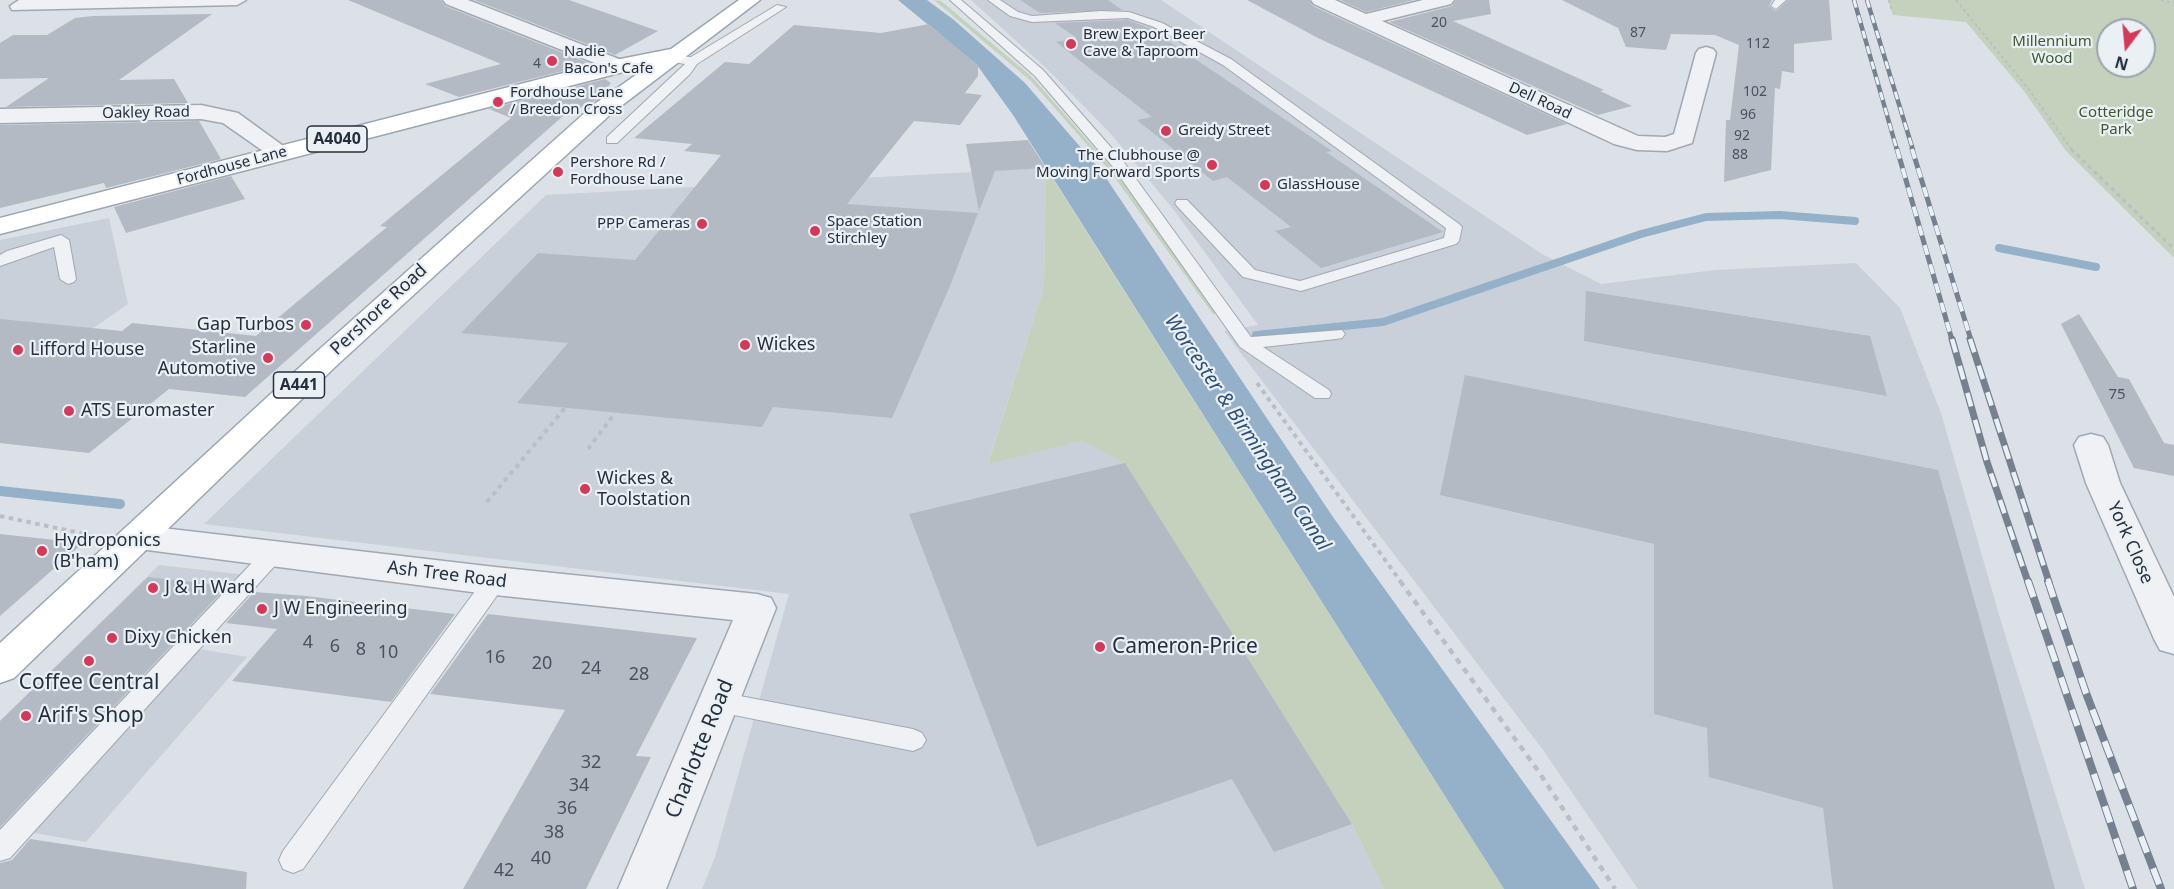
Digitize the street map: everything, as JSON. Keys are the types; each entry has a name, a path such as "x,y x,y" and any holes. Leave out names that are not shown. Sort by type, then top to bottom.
{"main road":[{"name":"Pershore Road","path":"0,667 457,239 604,108 679,58 751,0"},
{"name":"Fordhouse Lane","path":"0,226 617,64 679,58"}],"street":[{"path":"0,17 24,3 237,0"},
{"path":"452,0 617,64"},
{"name":"Dell Road","path":"1320,0 1622,139 1652,145 1677,142 1684,138 1706,53"},
{"path":"1364,20 1445,0"},
{"name":"Oakley Road","path":"0,116 201,112 230,118 281,153"},
{"name":"York Close","path":"2091,445 2103,483 2174,639"},
{"name":"Ash Tree Road","path":"137,538 495,581 757,608"},
{"name":"Charlotte Road","path":"642,889 757,608"}],"lane":[{"path":"955,0 1039,73 1118,164 1246,343 1322,394"},
{"path":"993,0 1014,14 1032,19 1101,14 1129,15 1158,25 1227,62 1454,227 1451,241 1301,286 1249,274 1182,203"},
{"path":"612,140 686,71 679,58 781,7"},
{"path":"0,261 13,254 62,240 68,279"},
{"path":"1246,343 1336,334"},
{"path":"0,849 272,555"},
{"path":"293,860 495,581"},
{"path":"719,702 914,740"}],"path":[{"path":"1888,0 1892,12"},
{"path":"1956,0 2030,91 2073,152 2174,249"},
{"path":"2161,0 2174,3"},
{"path":"1250,373 1539,772 1616,889"},
{"path":"487,502 566,408"},
{"path":"588,449 615,413"},
{"path":"0,516 89,535 137,538"}],"shaded area":[{"path":"971,0 1161,0 1542,254 1601,284 1715,270 1856,263 1900,308 1941,413 2002,625 2085,889 1638,889 1543,750 1224,331 1258,325 1173,209 1110,133 1047,69"},
{"path":"1046,168 1044,287 988,463 1082,441 1125,463 1352,824 1384,889 702,889 715,857 789,594 204,524 546,195"},
{"path":"109,218 128,304 0,393 0,240"},
{"path":"159,565 247,575 181,646 247,657 86,842 23,831 0,857 0,721"}],"green space":[{"path":"934,0 941,1 1031,76 1109,165 1225,313 1213,314 1110,171 1031,81"},
{"name":"Cotteridge Park","path":"1888,0 2174,0 2174,258 2066,151 2024,91 1966,22 1893,15"},
{"path":"1046,168 1504,889 1384,889 1352,824 1124,463 1082,441 988,464 1044,287"}],"water":[{"name":"Worcester & Birmingham Canal","path":"898,0 927,0 954,20 1025,83 1102,172 1333,517 1600,889 1504,889 1013,115 977,65"}],"building":[{"path":"348,0 441,0 445,6 591,64 459,97 425,84 501,64"},
{"path":"474,0 569,0 658,31 615,55"},
{"path":"1020,0 1108,0 1122,10 1040,13"},
{"path":"1247,0 1309,0 1313,6 1567,124 1527,135 1320,39"},
{"path":"1340,0 1414,0 1366,12"},
{"path":"1456,0 1489,0 1491,14 1453,21 1604,90 1600,91 1632,106 1598,115 1389,22 1452,6"},
{"path":"1562,0 1772,0 1769,6 1776,11 1788,0 1829,0 1832,40 1794,44 1794,73 1782,71 1780,89 1775,88 1771,170 1724,182 1726,120 1730,120 1739,45 1715,35 1671,34 1666,50 1626,47 1618,28"},
{"path":"212,14 119,80 174,79 188,103 6,107 49,78 0,79 0,43 13,35 47,35 75,18 93,16"},
{"path":"1128,20 1149,28 1332,151 1326,152 1443,232 1321,268 1275,231 1291,227 1227,177 1213,181 1137,120 1152,117 1056,42 1077,38 1055,23"},
{"path":"929,24 978,66 978,76 965,93 982,95 960,125 914,121 847,204 978,213 950,286 892,418 773,407 762,427 517,403 568,343 461,333 538,253 635,260 721,155 684,151 692,144 634,138 725,62 749,64 794,25 881,33"},
{"path":"605,79 611,83 597,100 563,116 245,397 169,389 89,453 0,443 0,319 122,331 132,323 256,336 387,227 380,226 511,118 489,109"},
{"path":"199,121 221,159 106,188 104,183 0,208 0,125"},
{"path":"1028,140 1046,168 995,171 979,211 966,144"},
{"path":"231,176 245,199 126,233 114,207"},
{"path":"1586,291 1870,336 1887,396 1584,341"},
{"path":"2079,314 2118,377 2129,379 2164,443 2174,445 2174,476 2134,468 2061,324"},
{"path":"1465,375 1938,470 2055,889 1833,889 1823,808 1709,777 1707,728 1654,714 1654,544 1440,495"},
{"name":"Cameron-Price","path":"1125,463 1352,824 1274,852 1232,779 1037,847 909,514"},
{"path":"0,534 83,543 0,616"},
{"path":"148,577 227,586 0,827 0,721"},
{"path":"254,592 455,614 391,702 232,681 277,629 226,623"},
{"path":"488,614 697,638 636,756 651,757 586,889 463,889 565,710 430,694"},
{"path":"30,839 247,872 246,889 0,889 0,863 12,860"}],"waterway":[{"path":"1256,335 1383,322 1641,234 1706,217 1780,215 1855,221"},
{"path":"1999,248 2096,267"},
{"path":"0,491 120,504"}],"railway":[{"path":"1854,0 1897,150"},
{"path":"1867,0 1913,150"},
{"path":"1897,149 1952,340"},
{"path":"1912,149 1971,340"},
{"path":"1952,339 1987,462 2028,582"},
{"path":"1970,339 2049,582"},
{"path":"2028,581 2133,889"},
{"path":"2048,581 2086,693 2161,889"}],"place":[{"name":"Brew Export Beer Cave & Taproom","path":"1071,44"},
{"name":"Nadie Bacon's Cafe","path":"552,61"},
{"name":"Fordhouse Lane / Breedon Cross","path":"498,102"},
{"name":"Greidy Street","path":"1166,131"},
{"name":"The Clubhouse @ Moving Forward Sports","path":"1212,165"},
{"name":"Pershore Rd / Fordhouse Lane","path":"558,172"},
{"name":"GlassHouse","path":"1265,185"},
{"name":"PPP Cameras","path":"702,224"},
{"name":"Space Station Stirchley","path":"815,231"},
{"name":"Gap Turbos","path":"306,325"},
{"name":"Wickes","path":"745,345"},
{"name":"Lifford House","path":"18,350"},
{"name":"Starline Automotive","path":"268,358"},
{"name":"ATS Euromaster","path":"69,411"},
{"name":"Wickes & Toolstation","path":"585,489"},
{"name":"Hydroponics (B'ham)","path":"42,551"},
{"name":"J & H Ward","path":"153,588"},
{"name":"J W Engineering","path":"262,609"},
{"name":"Dixy Chicken","path":"112,638"},
{"name":"Cameron-Price","path":"1100,647"},
{"name":"Coffee Central","path":"89,661"},
{"name":"Arif's Shop","path":"26,716"}],"park label":[{"name":"Millennium Wood","path":"2052,50"}]}
